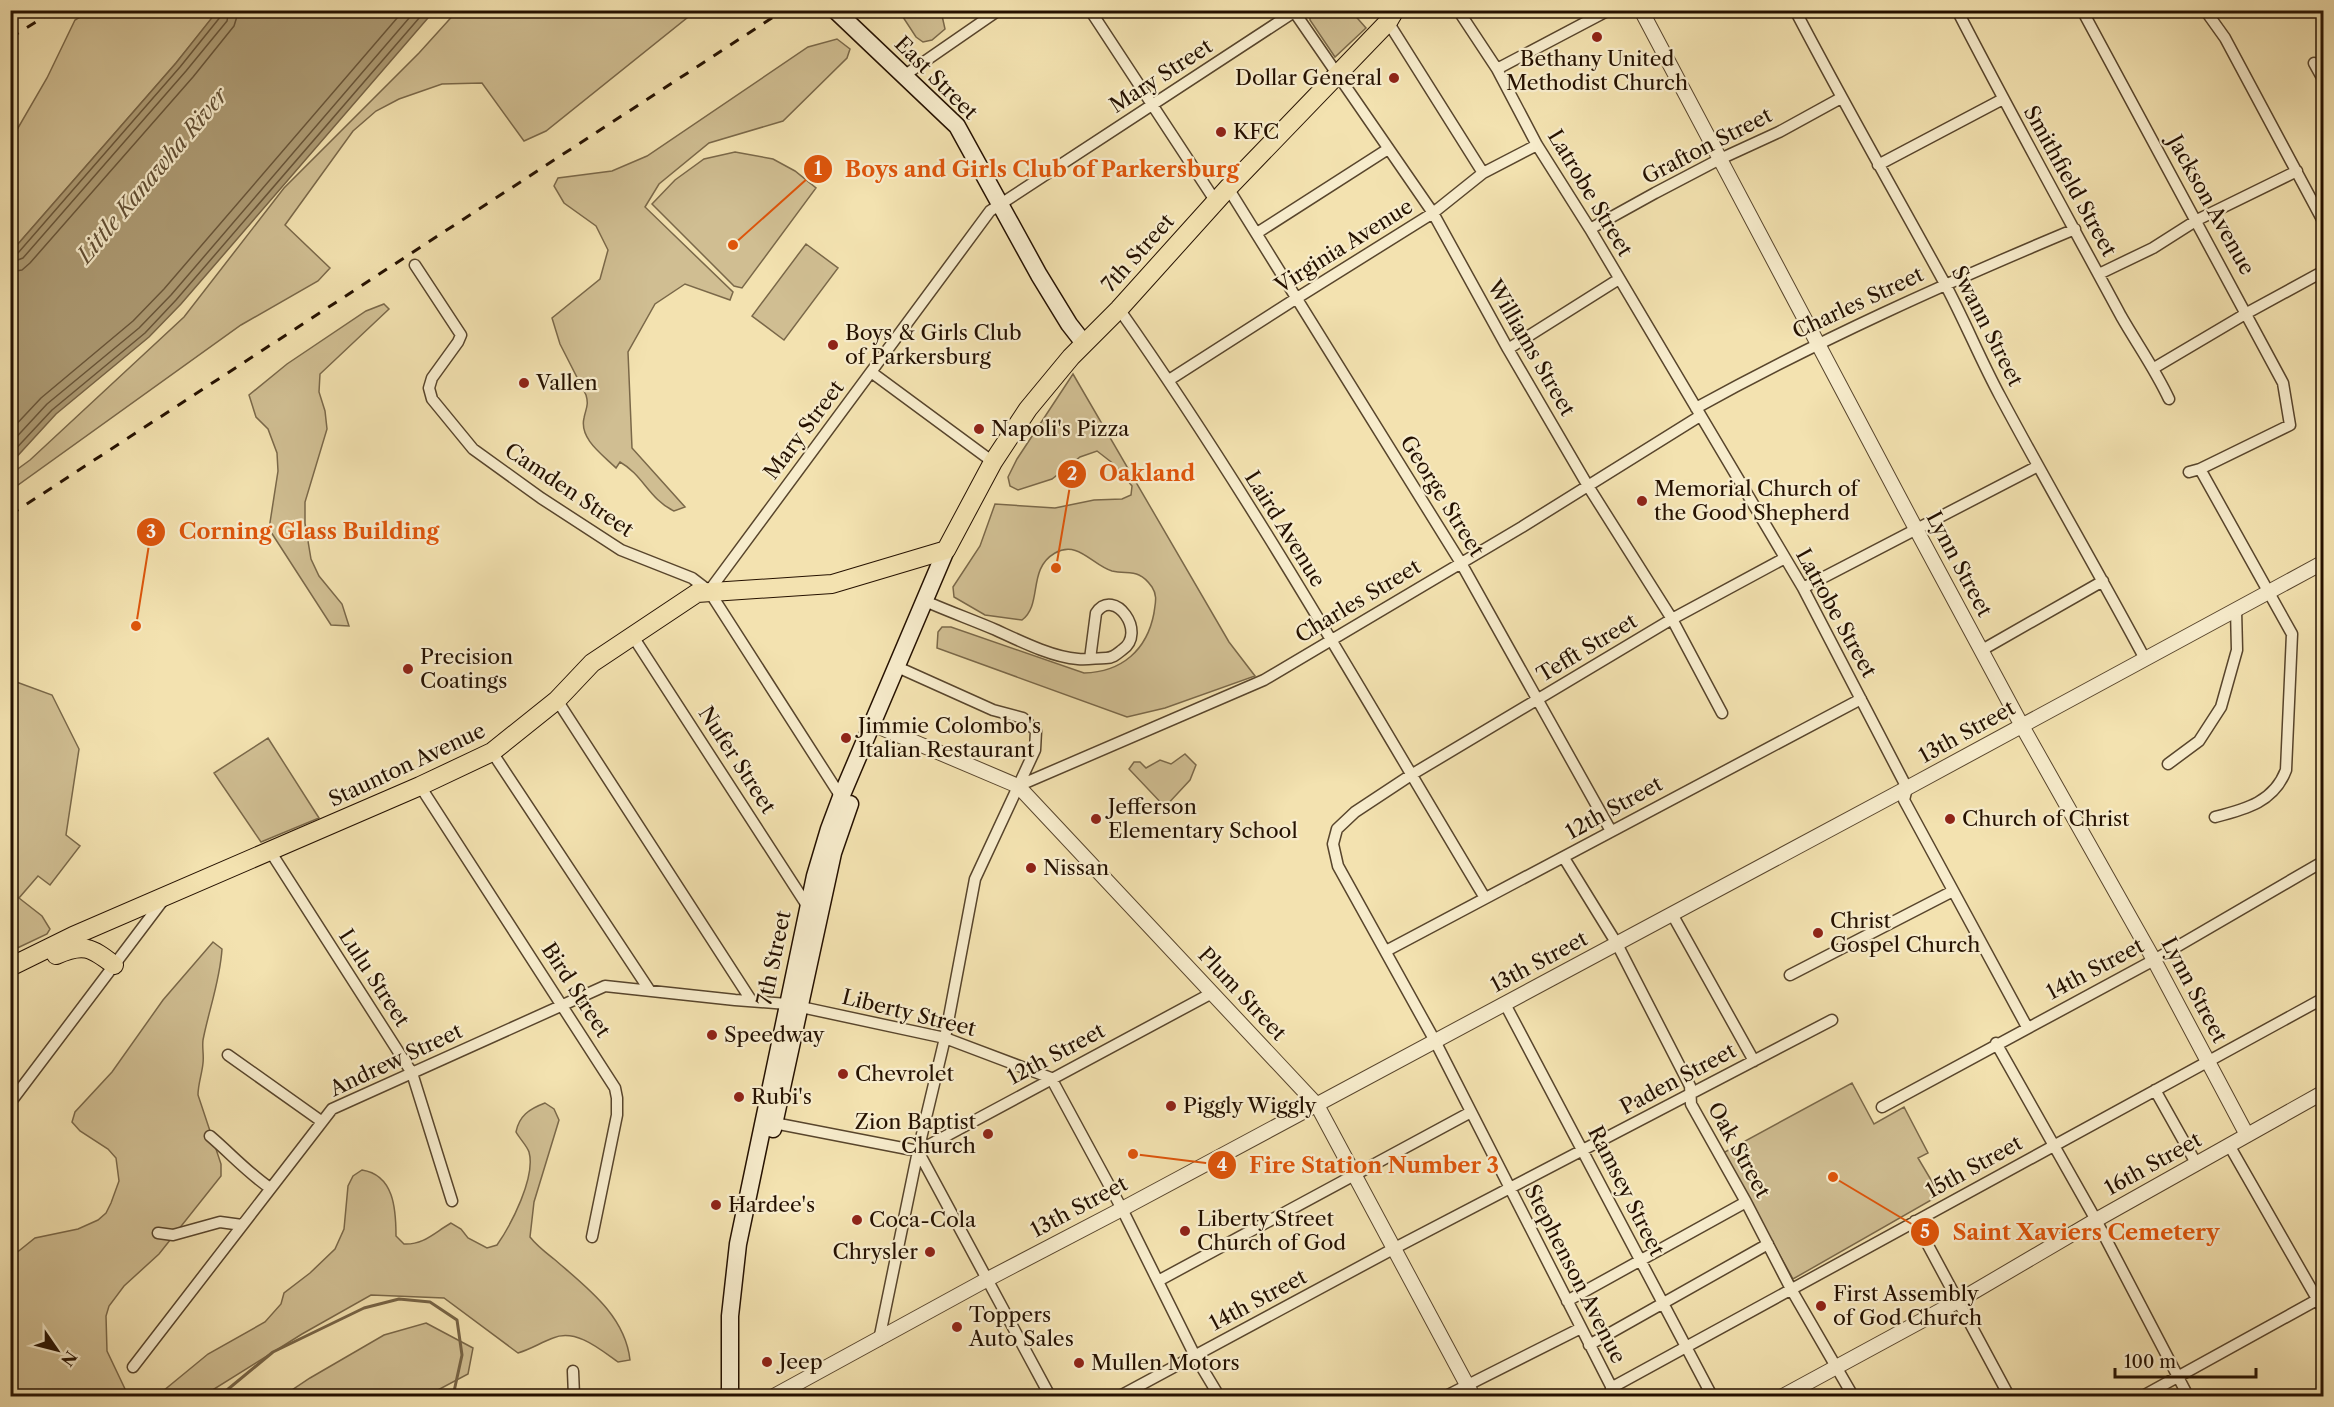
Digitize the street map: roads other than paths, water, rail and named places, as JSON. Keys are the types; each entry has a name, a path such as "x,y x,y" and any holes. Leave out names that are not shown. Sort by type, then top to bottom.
{"main road":[{"name":"East Street","path":"835,10 957,126 1039,275 1069,324 1083,342"},
{"name":"7th Street","path":"740,1396 740,1308 753,1221 774,1123 808,907 822,850 877,726 946,550 993,462 1028,410 1083,342 1119,309 1228,188 1392,16"},
{"name":"7th Street","path":"877,726 942,581 946,550"},
{"name":"Staunton Avenue","path":"10,967 91,928 420,786 492,752 557,700 592,663 697,592 832,584 946,550"},
{"name":"7th Street","path":"730,1396 730,1316 735,1265 794,1005 845,802"},
{"path":"91,928 99,953"},
{"path":"10,975 74,948 84,947 99,953 114,965"}],"street":[{"path":"905,75 999,10"},
{"path":"1090,10 1216,201"},
{"name":"Latrobe Street","path":"1458,10 1497,69 1537,145 1620,279 1803,588 1907,788 1904,800 2027,1027"},
{"path":"1497,69 1609,10"},
{"name":"Lynn Street","path":"1641,10 1718,160 2022,726 2154,960 2247,1135"},
{"name":"Swann Street","path":"1796,10 1841,98 1945,284 1996,388 2145,659"},
{"name":"Smithfield Street","path":"1957,10 2002,99 2123,319 2154,368 2169,399"},
{"name":"Jackson Avenue","path":"2082,10 2283,383 2290,424 2194,471 2267,592"},
{"path":"2205,10 2225,38 2324,222"},
{"name":"Mary Street","path":"709,591 990,211 1295,11"},
{"name":"Williams Street","path":"1295,11 1336,75 1433,213 1508,349 1588,486 1672,619 1722,713"},
{"path":"1392,16 1483,173"},
{"path":"2314,63 2324,81"},
{"name":"Grafton Street","path":"1590,230 1718,160 1779,132 1841,98"},
{"path":"1878,165 2002,99"},
{"name":"Virginia Avenue","path":"1169,380 1433,213 1483,173 1537,145"},
{"path":"1257,233 1388,149"},
{"path":"2099,274 2153,248 2197,220 2297,171"},
{"name":"George Street","path":"1228,188 1461,564 1539,699 1611,831"},
{"name":"Charles Street","path":"1018,786 1264,680 1588,486 1698,412 1818,343 1945,284 2075,229"},
{"name":"Camden Street","path":"415,265 460,335 458,342 432,378 429,388 432,399 473,449 541,498 621,550 692,578 709,591 845,802"},
{"path":"2154,368 2324,271"},
{"path":"1508,349 1620,279"},
{"name":"Laird Avenue","path":"1119,309 1169,380 1331,640 1485,898"},
{"path":"871,372 993,462"},
{"path":"1803,588 2038,466"},
{"name":"Tefft Street","path":"1360,903 1338,866 1333,844 1337,829 1355,812 1411,775 1672,619 1785,558"},
{"name":"13th Street","path":"774,1396 2324,562"},
{"path":"1982,650 2103,581"},
{"path":"2215,818 2251,808 2280,786 2286,770 2292,634 2267,592"},
{"path":"932,604 1037,648 1077,659 1090,659 1111,658 1127,647 1133,633 1121,609 1115,605 1106,604 1096,613 1090,659"},
{"path":"2168,764 2199,741 2221,707 2237,650 2236,609"},
{"name":"Nufer Street","path":"632,635 808,907"},
{"path":"879,1340 918,1151 945,1038 975,879 1035,750 1035,731 1023,718 993,710 904,670"},
{"name":"12th Street","path":"1386,951 1861,699"},
{"path":"557,700 751,1000"},
{"name":"Plum Street","path":"877,726 1018,786 1317,1105 1470,1391"},
{"path":"492,752 650,991"},
{"name":"Bird Street","path":"420,786 610,1079 617,1098 617,1115 592,1237"},
{"name":"Lulu Street","path":"270,851 412,1073 452,1201"},
{"name":"Oak Street","path":"1564,858 1617,944 1690,1086 1691,1104 1791,1289 1853,1396"},
{"name":"14th Street","path":"1882,1107 1996,1043 2154,960 2324,861"},
{"path":"1790,975 1953,891"},
{"name":"Staunton Avenue","path":"12,1096 166,896"},
{"name":"Stephenson Avenue","path":"1360,903 1435,1041 1613,1392"},
{"path":"1672,914 1754,1061"},
{"name":"Andrew Street","path":"133,1367 332,1109 605,986 751,1000"},
{"name":"12th Street","path":"918,1151 1212,993"},
{"name":"15th Street","path":"1613,1392 1686,1347 2324,998"},
{"name":"Liberty Street","path":"751,1000 794,1005 945,1038 1051,1078"},
{"name":"Ramsey Street","path":"1505,1004 1712,1396"},
{"name":"Paden Street","path":"1510,1189 1832,1020"},
{"path":"1996,1043 2096,1220 2188,1396"},
{"path":"228,1055 321,1121"},
{"path":"1051,1078 1219,1396"},
{"path":"2155,1090 2196,1163"},
{"name":"16th Street","path":"1783,1396 1958,1301 2096,1220 2324,1092"},
{"path":"1158,1281 1471,1112"},
{"path":"774,1123 918,1151"},
{"path":"210,1136 230,1152 250,1174 270,1188"},
{"path":"2229,1145 2320,1298 2324,1311"},
{"path":"918,1151 1050,1396"},
{"name":"14th Street","path":"1120,1396 1393,1249 1510,1189"},
{"path":"1567,1301 1746,1202"},
{"path":"1915,1221 2009,1396"},
{"path":"158,1233 174,1235 220,1222 242,1225"},
{"path":"1589,1345 1768,1244"},
{"path":"2143,1396 2320,1298"},
{"path":"1446,1396 1470,1391 1581,1328"},
{"path":"573,1371 574,1396"}],"water":[{"name":"Little Kanawha River","path":"218,10 434,11 181,304 149,337 56,414 11,463 11,252 176,63"}],"waterway":[{"path":"217,1396 273,1352 364,1308 399,1299 430,1302 457,1320 462,1355 453,1396"}],"railway":[{"path":"10,38 55,10"},
{"path":"10,515 784,10"}],"place":[{"name":"Bethany United Methodist Church","path":"1597,37"},
{"name":"Dollar General","path":"1394,78"},
{"name":"KFC","path":"1221,132"},
{"name":"Boys and Girls Club of Parkersburg","path":"733,245"},
{"name":"Boys & Girls Club of Parkersburg","path":"833,345"},
{"name":"Vallen","path":"524,383"},
{"name":"Napoli's Pizza","path":"979,429"},
{"name":"Memorial Church of the Good Shepherd","path":"1642,501"},
{"name":"Oakland","path":"1056,568"},
{"name":"Corning Glass Building","path":"136,626"},
{"name":"Precision Coatings","path":"408,669"},
{"name":"Jimmie Colombo's Italian Restaurant","path":"846,738"},
{"name":"Jefferson Elementary School","path":"1096,819"},
{"name":"Church of Christ","path":"1950,819"},
{"name":"Nissan","path":"1031,868"},
{"name":"Christ Gospel Church","path":"1818,933"},
{"name":"Speedway","path":"712,1035"},
{"name":"Chevrolet","path":"843,1074"},
{"name":"Rubi's","path":"739,1097"},
{"name":"Piggly Wiggly","path":"1171,1106"},
{"name":"Zion Baptist Church","path":"988,1134"},
{"name":"Fire Station Number 3","path":"1133,1154"},
{"name":"Saint Xaviers Cemetery","path":"1833,1177"},
{"name":"Hardee's","path":"716,1205"},
{"name":"Coca-Cola","path":"857,1220"},
{"name":"Liberty Street Church of God","path":"1185,1231"},
{"name":"Chrysler","path":"930,1252"},
{"name":"First Assembly of God Church","path":"1821,1306"},
{"name":"Toppers Auto Sales","path":"957,1327"},
{"name":"Jeep","path":"767,1362"},
{"name":"Mullen Motors","path":"1079,1363"}]}
